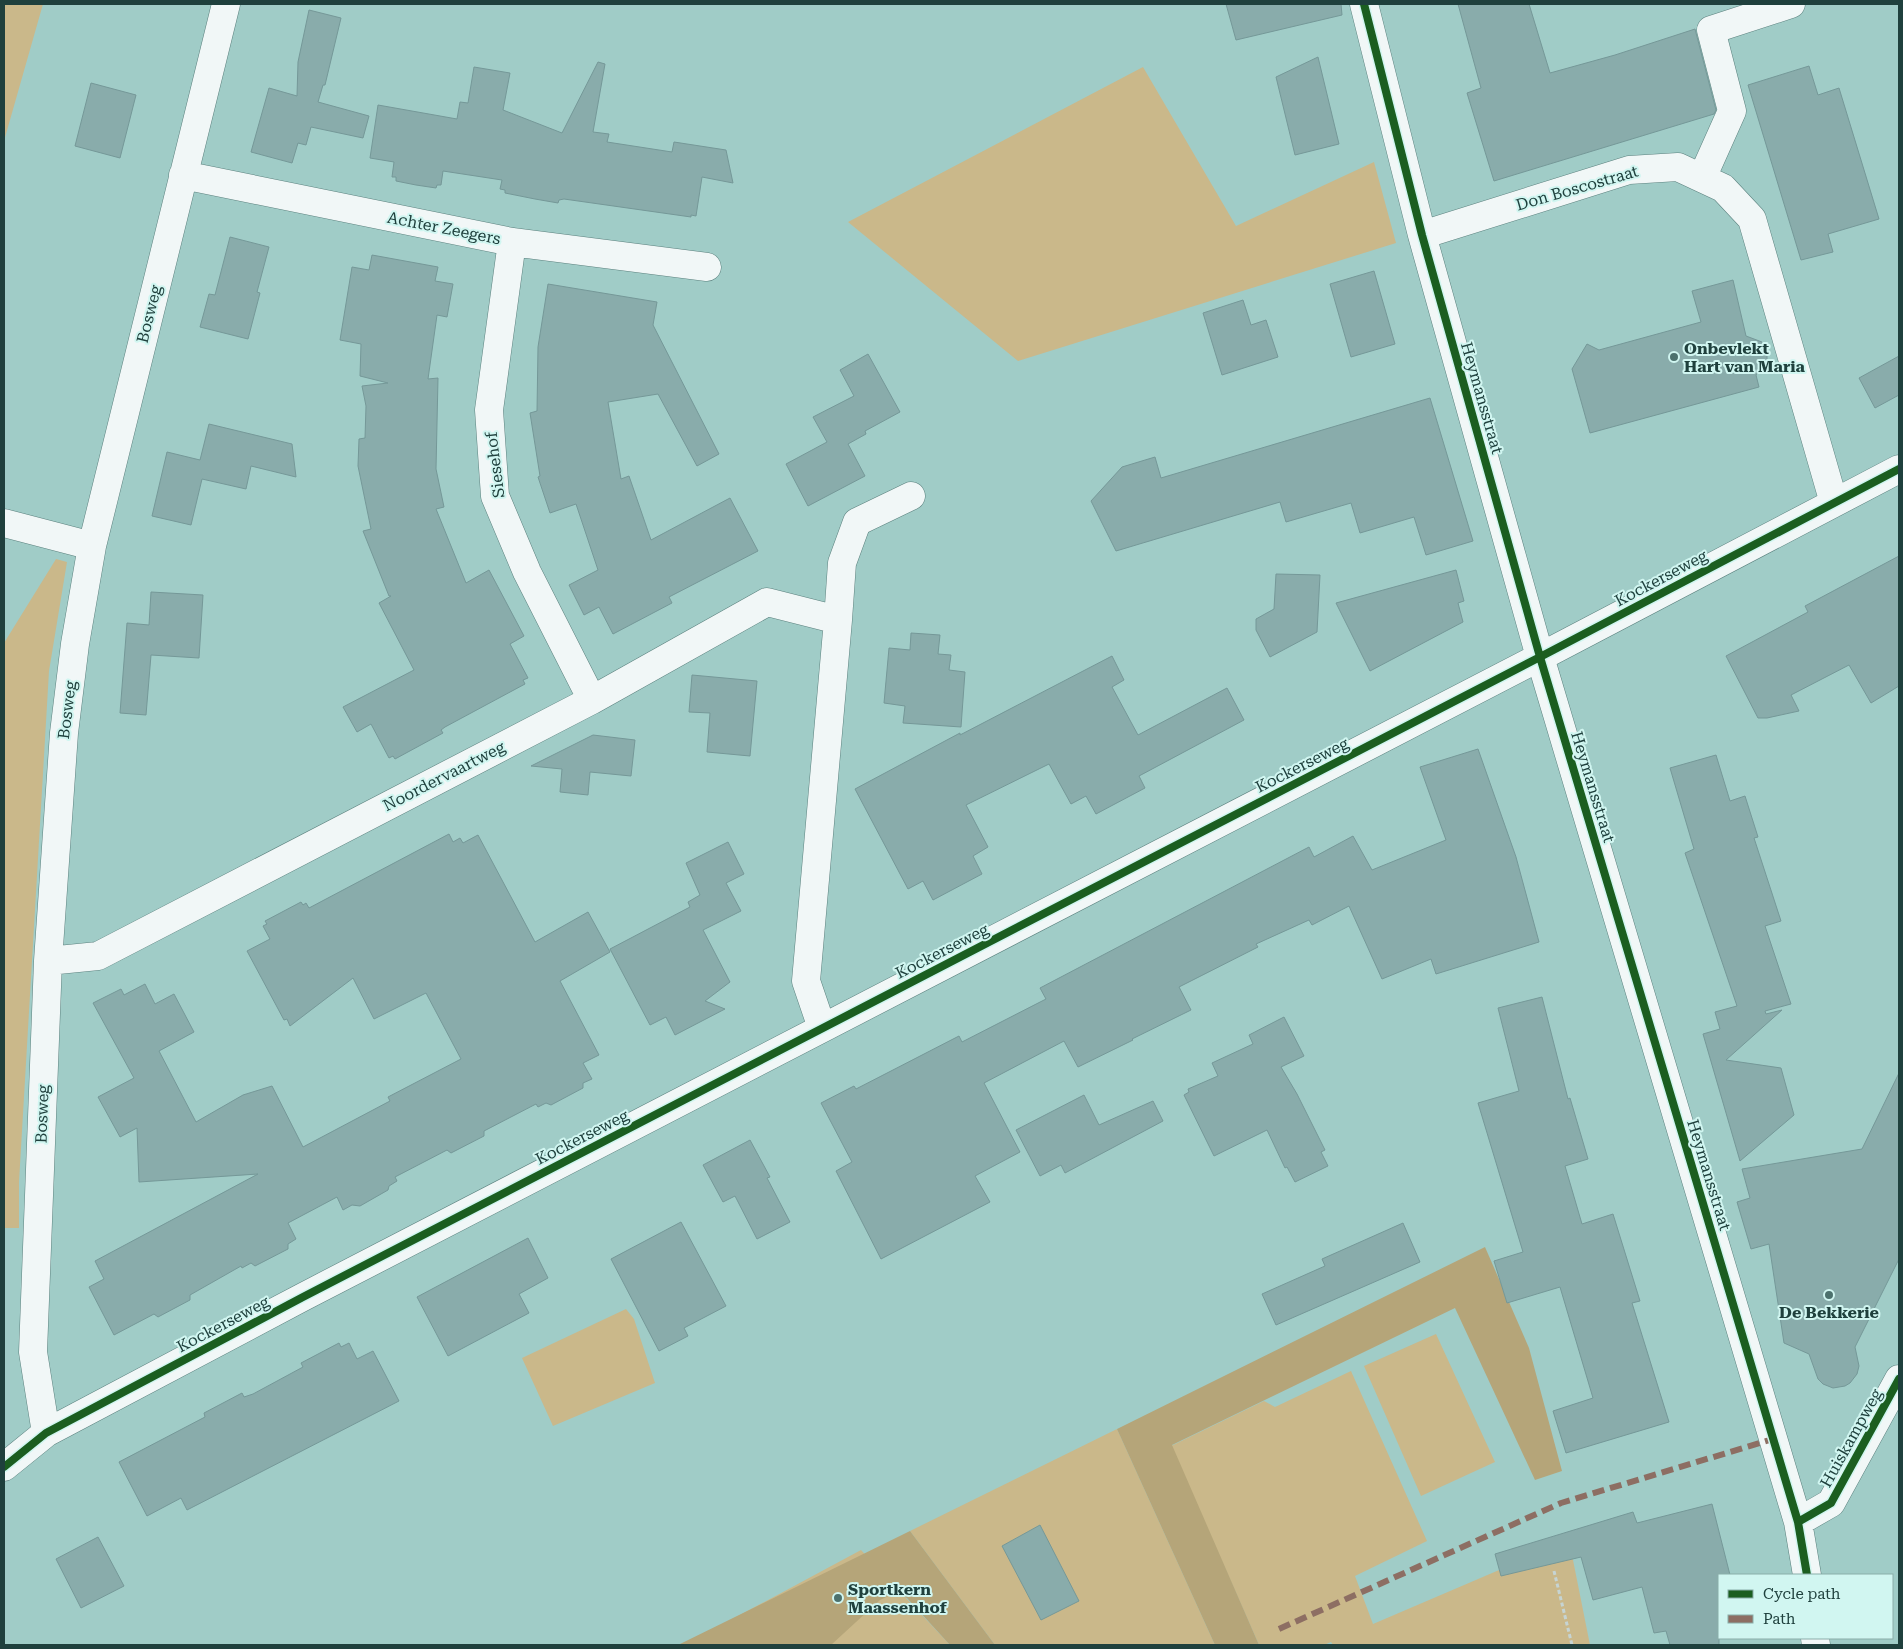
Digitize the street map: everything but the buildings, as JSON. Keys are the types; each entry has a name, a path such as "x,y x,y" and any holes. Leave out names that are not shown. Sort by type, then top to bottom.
{"street":[{"name":"Bosweg","path":"46,1433 33,1352 48,961 64,733 75,644 92,546 226,4"},
{"name":"Heymansstraat","path":"1364,4 1422,235 1540,657 1798,1522 1807,1574"},
{"path":"1702,178 1732,111 1711,30 1791,4"},
{"name":"Don Boscostraat","path":"1422,235 1629,170 1678,167 1723,188 1752,220 1834,503"},
{"name":"Achter Zeegers","path":"184,175 512,242 708,267"},
{"name":"Siesehof","path":"512,242 489,410 495,496 527,572 592,700"},
{"name":"Kockerseweg","path":"4,1467 46,1433 302,1297 1834,503 1898,472"},
{"path":"822,1028 806,981 842,563 857,522 911,496"},
{"path":"4,523 92,546"},
{"name":"Noordervaartweg","path":"48,961 98,956 592,700 767,602 838,620"},
{"name":"Huiskampweg","path":"1798,1522 1831,1504 1899,1379"}],"path":[{"path":"1554,1571 1572,1645"}],"shaded area":[{"path":"4,4 43,4 4,141"},
{"path":"1143,67 1236,226 1374,162 1396,243 1018,361 848,222"},
{"path":"56,559 67,562 49,671 19,1182 19,1228 4,1228 4,643"},
{"path":"1485,1247 1529,1348 1562,1471 1535,1480 1455,1308 1172,1445 1259,1645 1215,1645 1117,1429"},
{"path":"626,1309 634,1319 655,1383 553,1426 522,1358"},
{"path":"1436,1334 1495,1462 1421,1496 1364,1366"},
{"path":"1351,1371 1427,1541 1355,1576 1373,1624 1569,1540 1590,1645 1333,1645 1331,1642 1324,1645 1259,1645 1171,1446 1264,1401 1275,1407"},
{"path":"1117,1429 1215,1645 995,1645 910,1531"},
{"name":"Sportkern Maassenhof","path":"910,1531 995,1645 950,1645 907,1598 895,1593 880,1600 831,1645 680,1644"},
{"name":"Sportkern Maassenhof","path":"861,1550 950,1645 684,1645"}],"marked path":[{"path":"1279,1629 1561,1503 1773,1439"}],"cycle path":[{"path":"1364,4 1422,235 1540,657 1798,1522 1807,1574"},
{"path":"4,1467 46,1433 303,1297 1540,657 1899,469"},
{"path":"1798,1522 1831,1503 1899,1379"}],"place":[{"name":"Onbevlekt Hart van Maria","path":"1674,357"},
{"name":"De Bekkerie","path":"1829,1295"},
{"name":"Sportkern Maassenhof","path":"838,1598"}]}
